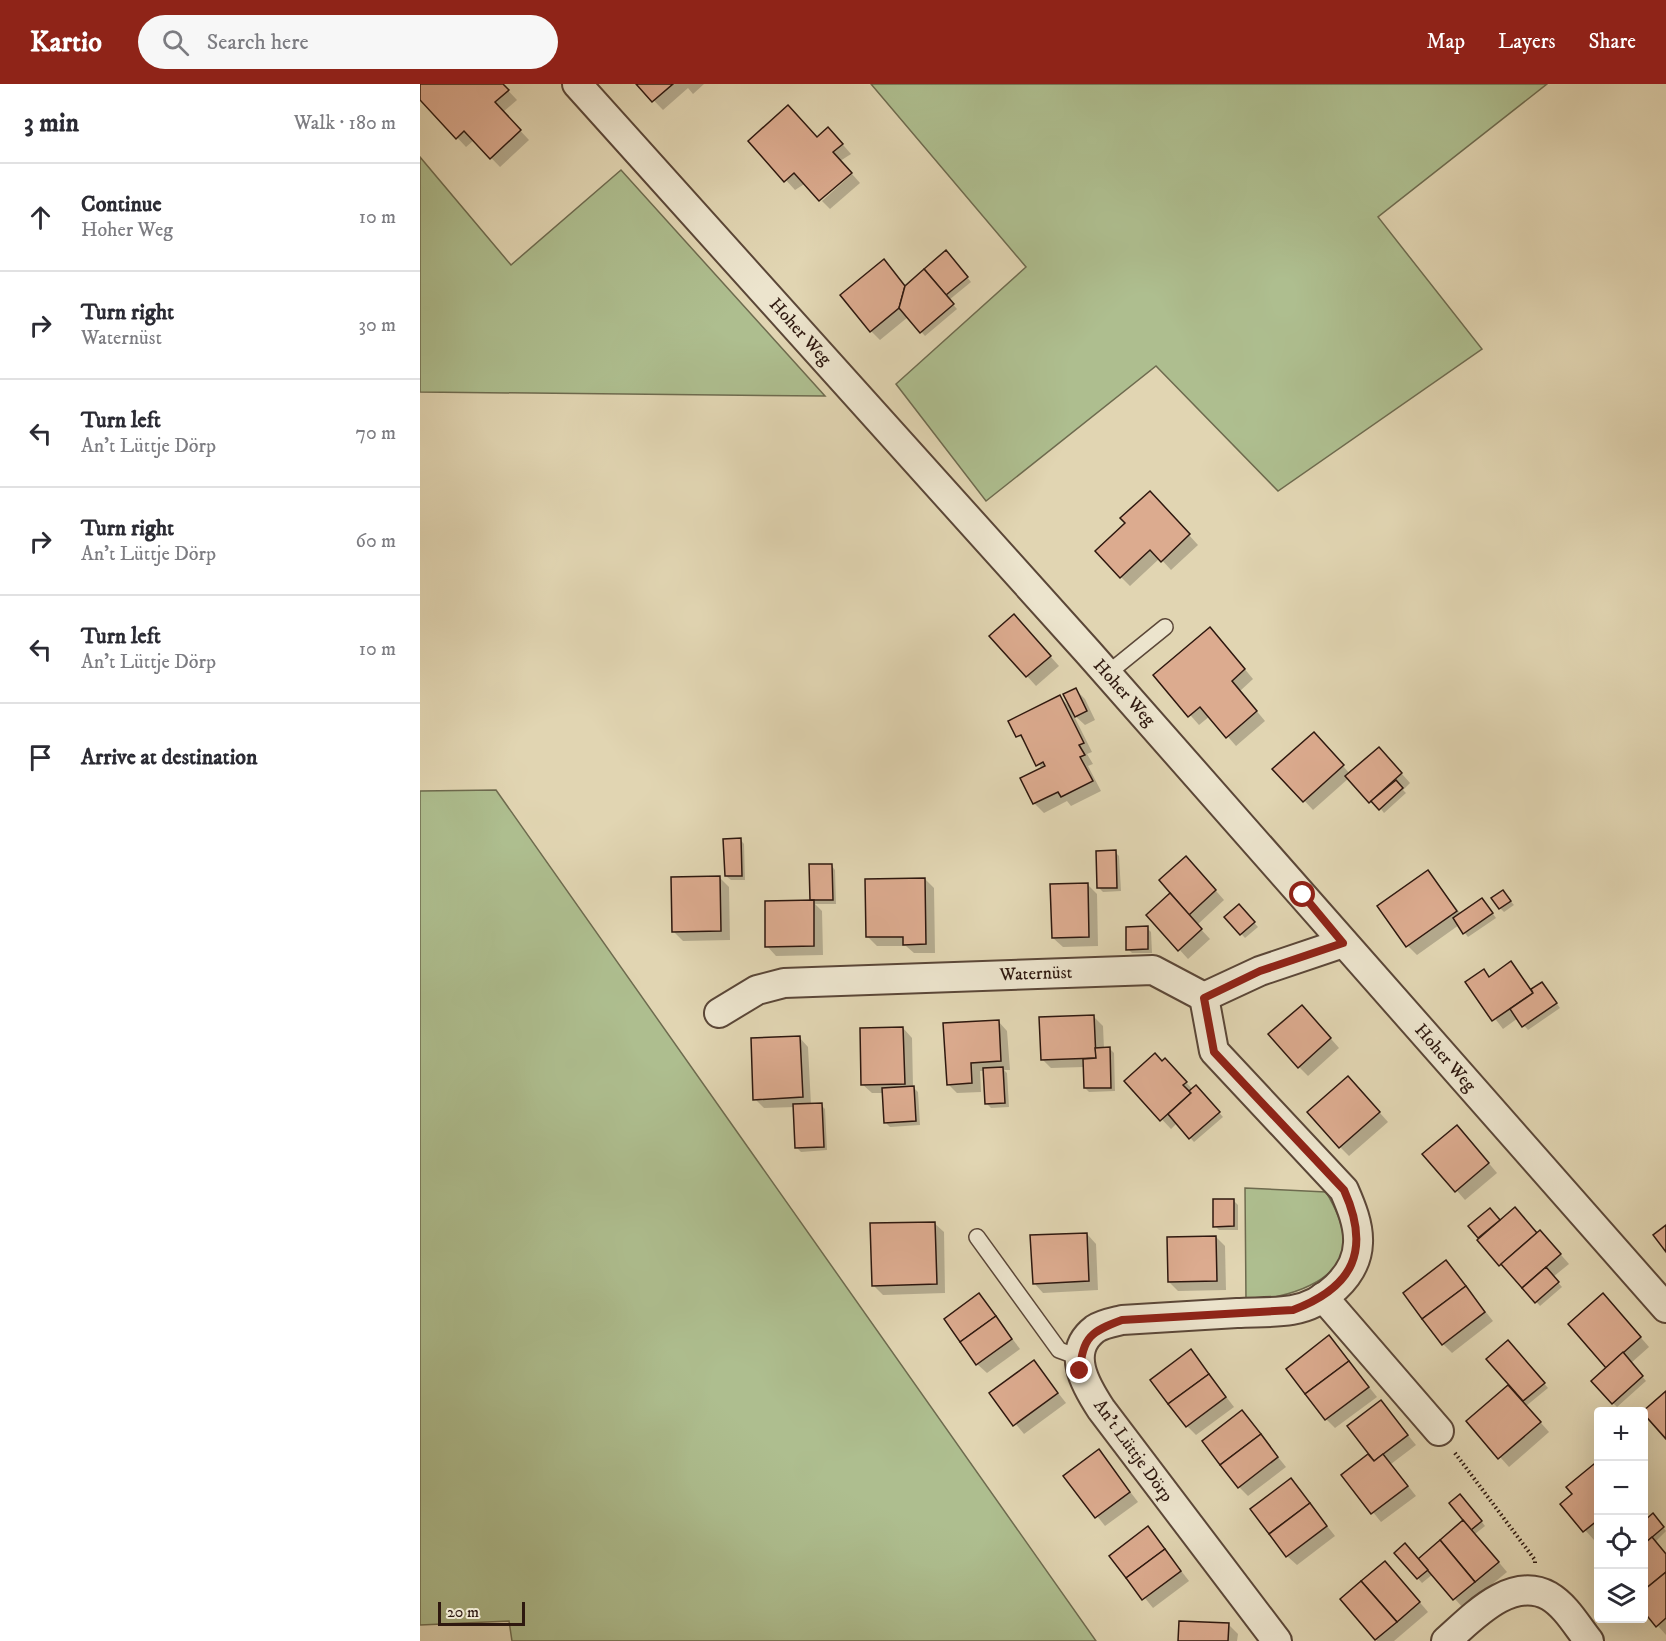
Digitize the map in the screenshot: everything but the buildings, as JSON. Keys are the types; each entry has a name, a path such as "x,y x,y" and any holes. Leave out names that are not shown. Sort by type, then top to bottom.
{"street":[{"name":"Hoher Weg","path":"577,84 1107,674 1666,1308"},
{"path":"1081,1358 1084,1346 1095,1329 1122,1320 1293,1310 1323,1297 1345,1278 1358,1244 1349,1202 1344,1190 1214,1052 1204,998 1260,971 1343,943"},
{"name":"Waternüst","path":"719,1013 758,990 784,983 1153,970 1204,998"},
{"path":"1323,1297 1439,1431"},
{"name":"An't Lüttje Dörp","path":"1081,1358 1080,1371 1101,1409 1277,1641"},
{"path":"1446,1641 1502,1596 1530,1591 1548,1596 1562,1606 1589,1641"}],"lane":[{"path":"1107,674 1165,627"},
{"path":"977,1237 1059,1350 1081,1358"}],"path":[{"path":"1439,1431 1535,1560 1530,1591"}],"green space":[{"path":"871,84 1547,84 1378,217 1482,349 1278,491 1156,366 986,501 896,384 1026,267"},
{"path":"420,157 511,265 621,170 825,396 420,392"},
{"path":"496,790 1096,1641 512,1641 509,1621 420,1625 420,791"},
{"path":"1245,1188 1326,1192 1339,1218 1343,1235 1342,1252 1336,1265 1325,1276 1294,1292 1246,1301"}],"route":[{"path":"1080,1371 1084,1346 1095,1329 1122,1320 1293,1310 1310,1304 1336,1288 1345,1278 1353,1262 1358,1244 1354,1217 1344,1190 1214,1052 1204,998 1260,971 1343,943 1303,895"}]}
